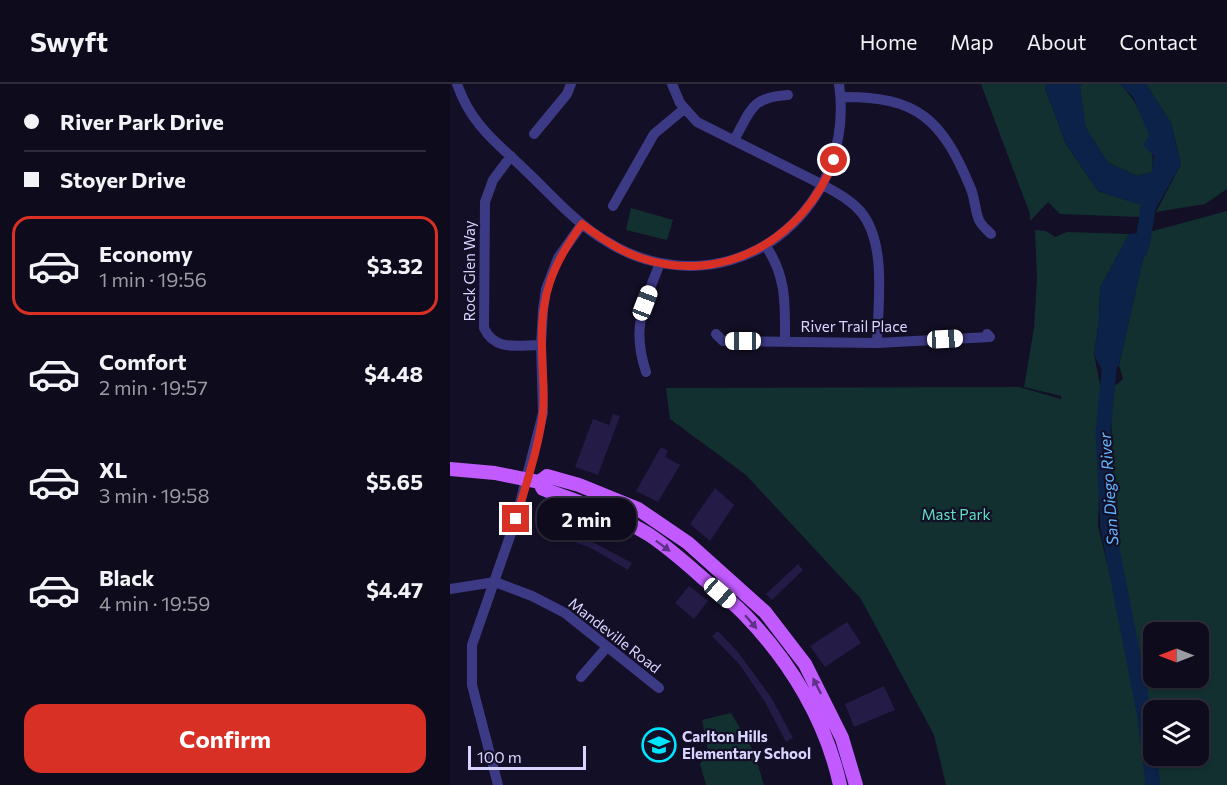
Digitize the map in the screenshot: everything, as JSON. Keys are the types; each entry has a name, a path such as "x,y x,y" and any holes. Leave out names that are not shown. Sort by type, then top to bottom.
{"main road":[{"path":"450,470 495,473 533,480 547,476 579,485 638,509 688,543 765,612 806,664 842,738 856,785"},
{"path":"533,480 543,489 600,508 648,535 688,565 745,615 773,647 813,706 833,754 840,785"}],"street":[{"path":"457,84 465,103 480,126 582,224 605,241 633,255 660,263 682,265 717,262 765,245 794,223 824,185 838,147 841,120 839,84"},
{"path":"534,134 567,94 572,84"},
{"path":"672,84 684,109 704,126 824,185 855,206 869,224 878,255 878,343"},
{"path":"734,140 759,100 771,96 788,95"},
{"path":"841,97 865,97 891,101 908,106 929,119 942,132 951,147 972,191 979,221 991,234"},
{"path":"613,206 654,134 684,109"},
{"name":"Rock Glen Way","path":"511,156 493,180 485,202 484,328 488,338 497,345 542,345"},
{"path":"498,785 472,685 474,636 533,480 543,413 543,310 549,279 563,249 582,224"},
{"path":"765,245 774,261 785,293 785,341"},
{"path":"646,372 639,351 639,322 660,263"},
{"name":"River Trail Place","path":"716,334 723,341 878,343 990,337 987,334"},
{"name":"Mandeville Road","path":"450,589 495,582 532,596 565,613 659,688"},
{"path":"581,677 607,647"}],"green space":[{"path":"981,84 1047,84 1045,88 1066,144 1098,191 1142,205 1145,213 1139,217 1060,214 1048,202 1030,221 1030,214"},
{"path":"1082,84 1120,84 1128,93 1146,125 1152,148 1152,172 1137,176 1108,163 1086,128 1080,87"},
{"path":"1146,84 1227,84 1227,189 1205,204 1156,212 1181,164 1171,123"},
{"path":"631,208 673,220 667,240 626,230"},
{"path":"1227,211 1227,785 1159,785 1156,766 1209,766 1209,700 1145,700 1113,526 1111,389 1123,379 1119,365 1149,232"},
{"name":"Mast Park","path":"1035,230 1046,231 1055,237 1067,232 1129,234 1100,288 1099,320 1094,354 1102,395 1098,526 1132,664 1143,738 1143,766 1147,766 1150,785 946,785 934,735 861,599 746,475 670,419 666,388 1019,387 1061,399 1061,396 1024,387 1034,328 1037,278"},
{"path":"731,713 754,752 764,785 706,785 700,764 708,751 702,720"}],"water":[{"path":"1047,84 1082,84 1080,87 1086,128 1108,163 1137,176 1152,172 1154,156 1143,145 1149,135 1133,97 1120,84 1146,84 1171,123 1181,164 1150,219 1141,205 1098,191 1066,144 1045,88"},
{"path":"1149,232 1119,365 1107,379 1094,355 1099,320 1100,288 1129,234"}],"building":[{"path":"613,414 620,416 598,475 575,467 593,419 609,425"},
{"path":"661,447 668,451 665,457 680,465 658,502 636,491"},
{"path":"715,488 734,505 710,541 690,524"},
{"path":"543,523 585,538 632,563 628,570 591,548 541,530"},
{"path":"798,564 803,570 772,600 766,594"},
{"path":"689,586 708,601 694,619 675,603"},
{"path":"847,622 861,643 825,667 810,646"},
{"path":"718,631 737,651 771,697 793,738 786,742 765,702 739,664 712,636"},
{"path":"884,686 895,710 854,727 845,704"}],"waterway":[{"name":"San Diego River","path":"1140,251 1150,196"},
{"name":"San Diego River","path":"1110,361 1103,432 1108,528 1145,717 1153,785"}],"place":[{"name":"Carlton Hills Elementary School","path":"659,745"}],"route":[{"path":"516,519 543,413 542,345 546,289 558,258 582,224 605,241 651,261 671,265 702,265 730,259 765,245 794,223 824,185 834,160"}]}
